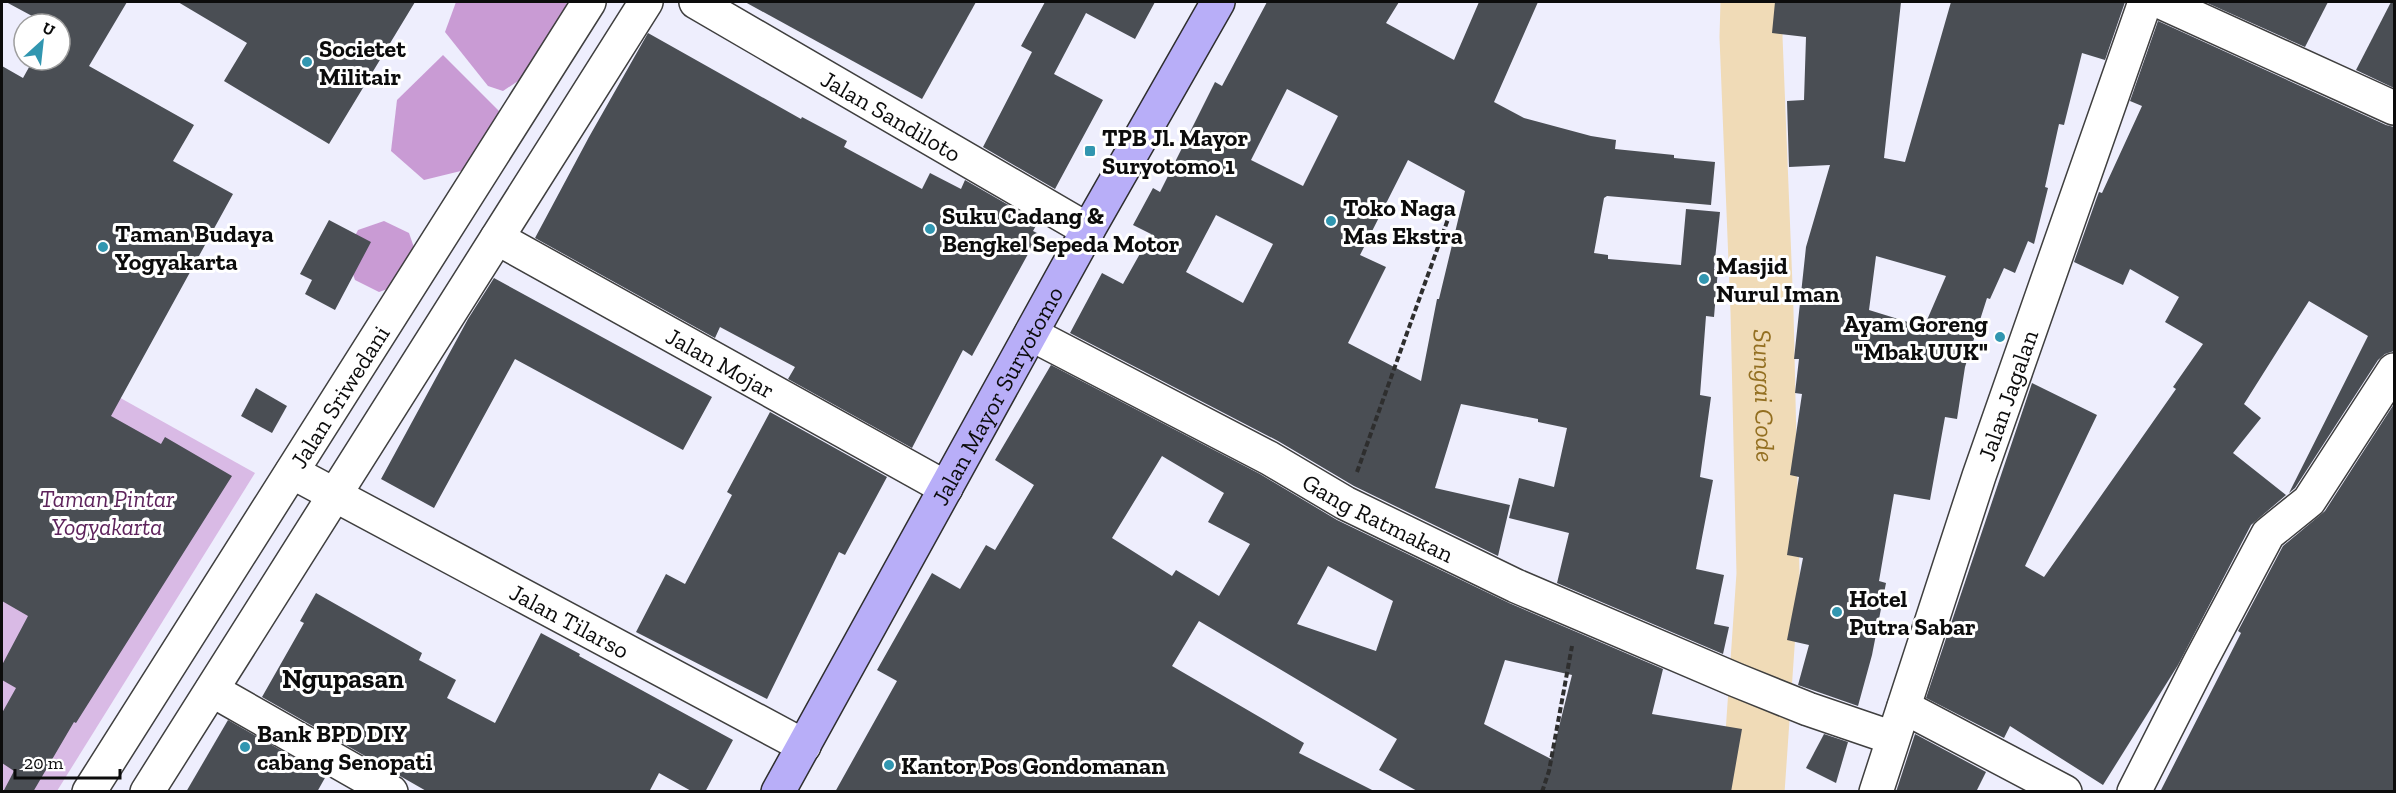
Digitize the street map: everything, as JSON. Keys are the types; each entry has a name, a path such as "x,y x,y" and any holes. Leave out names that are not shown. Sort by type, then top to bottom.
{"main road":[{"name":"Jalan Mayor Suryotomo","path":"778,792 1088,230 1218,2"}],"street":[{"name":"Jalan Sriwedani","path":"89,792 589,2"},
{"name":"Jalan Sriwedani","path":"147,792 646,2"},
{"name":"Jalan Sandiloto","path":"696,2 1088,230"},
{"name":"Jalan Jagalan","path":"1876,792 1979,476 2145,2"},
{"path":"2161,2 2394,108"},
{"name":"Jalan Mojar","path":"497,238 946,488"},
{"path":"423,263 466,287"},
{"name":"Gang Ratmakan","path":"1031,334 1269,458 1345,503 1505,581 1736,680 1808,709 1893,738"},
{"path":"2134,792 2268,534 2309,501 2394,370"},
{"name":"Jalan Tilarso","path":"292,472 804,746"},
{"path":"212,690 391,792"},
{"path":"1904,707 2065,792"}],"path":[{"path":"1345,503 1452,208"},
{"path":"1542,792 1549,771 1579,613"}],"green space":[{"name":"Taman Pintar Yogyakarta","path":"2,332 255,473 57,791 2,791"}],"shaded area":[{"path":"456,2 565,2 575,11 539,67 503,91 488,86 445,32"},
{"path":"443,55 515,127 473,168 424,180 391,151 397,100"},
{"path":"384,221 409,233 418,259 405,283 379,292 355,280 346,254 358,230"}],"building":[{"path":"6,2 127,2 89,66 194,125 173,161 233,194 111,416 161,444 165,437 232,476 76,723 74,722 33,792 3,792 14,771 2,763 2,713 16,688 2,680 2,665 28,616 2,601 2,66 23,78 26,72 72,72 72,12 25,12"},
{"name":"Societet Militair","path":"178,2 415,2 329,144 224,81 247,43"},
{"path":"745,2 976,2 922,99"},
{"path":"1045,2 1155,2 1135,39 1086,13 1054,74 1103,100 1055,189 983,147 1032,52 1021,46"},
{"path":"1267,2 1399,2 1386,23 1454,60 1479,2 1538,2 1494,102 1524,118 1591,136 1616,140 1615,149 1715,162 1711,205 1607,196 1604,198 1594,253 1608,255 1608,259 1681,265 1686,209 1720,212 1714,269 1718,269 1714,317 1706,316 1700,395 1711,397 1700,477 1713,480 1696,569 1724,575 1714,624 1729,627 1723,654 1557,583 1569,533 1509,518 1519,478 1554,487 1567,428 1538,422 1538,419 1461,404 1435,488 1510,505 1498,556 1354,486 1278,441 1070,333 1102,273 1123,284 1151,234 1133,225 1153,188 1160,192 1215,82 1222,86","holes":["1287,89 1338,116 1303,186 1251,160","1408,160 1465,191 1439,299 1437,299 1421,381 1348,343 1386,267 1360,255","1216,215 1273,244 1243,303 1186,272"]},
{"path":"1775,2 1901,2 1884,158 1905,162 1951,2 2125,2 2105,60 2082,53 2064,125 2059,124 2045,187 2048,188 2034,244 2028,241 2015,273 2004,268 1990,299 1987,298 1965,367 1957,419 1945,417 1930,500 1894,494 1879,581 1886,583 1872,655 1858,706 1798,685 1809,645 1787,640 1803,558 1787,555 1799,477 1790,475 1802,394 1795,393 1799,359 1794,359 1806,247 1830,165 1789,167 1787,101 1804,100 1806,37 1772,33","holes":["1876,256 1946,276 1924,327 1869,310"]},
{"path":"2205,2 2328,2 2305,47"},
{"path":"2391,2 2394,2 2394,88 2356,70"},
{"path":"2158,21 2394,127 2394,351 2378,360 2295,488 2289,493 2368,336 2309,301 2244,404 2261,418 2233,453 2286,495 2251,525 2178,665 2103,785 2010,726 2004,738 1926,698 2032,383 2097,415 2025,566 2044,577 2176,389 2173,387 2203,344 2165,322 2179,297 2130,269 2123,285 2074,262 2099,192 2102,193 2142,106 2130,101"},
{"path":"648,33 801,119 802,117 847,141 844,147 922,189 930,173 961,189 965,180 1038,222 1033,231 1039,234 972,356 963,350 912,448 788,379 795,367 720,327 715,338 535,238"},
{"path":"329,220 371,242 335,310 305,294 312,280 300,274"},
{"path":"494,278 712,397 683,450 515,359 434,508 381,479 468,319"},
{"path":"1051,365 1260,474 1337,520 1509,603 1663,669 1652,714 1742,729 1731,792 1419,792 1379,770 1397,739 1199,621 1172,666 1304,743 1299,753 1376,792 835,792 897,681 877,670 932,573 960,589 986,545 995,550 1034,485 995,460","holes":["1162,456 1224,493 1208,522 1250,544 1219,596 1176,570 1172,576 1112,538","1328,566 1393,601 1376,651 1297,624","1505,660 1572,675 1551,759 1484,724"]},
{"path":"256,388 287,406 272,433 241,416"},
{"path":"2394,404 2394,792 2160,792 2241,633 2238,631 2283,546 2325,511"},
{"path":"770,412 887,477 845,555 839,552 767,699 636,632 666,574 685,584 732,495 727,492"},
{"path":"316,593 422,653 419,660 456,680 447,698 495,723 541,633 733,740 705,792 693,792 659,773 649,792 428,792 262,697 304,623 300,621"},
{"name":"Bank BPD DIY cabang Senopati","path":"228,720 326,776 317,792 186,792"},
{"path":"1824,734 1848,742 1836,783 1806,768"},
{"path":"1915,734 1986,772 1976,792 1896,792"}],"waterway":[{"name":"Sungai Code","path":"1752,2 1751,37 1762,311 1768,574 1753,792"}],"place":[{"name":"Societet Militair","path":"307,62"},
{"name":"TPB Jl. Mayor Suryotomo 1","path":"1090,151"},
{"name":"Toko Naga Mas Ekstra","path":"1331,221"},
{"name":"Suku Cadang & Bengkel Sepeda Motor","path":"930,229"},
{"name":"Taman Budaya Yogyakarta","path":"103,247"},
{"name":"Masjid Nurul Iman","path":"1704,279"},
{"name":"Ayam Goreng \"Mbak UUK\"","path":"2000,337"},
{"name":"Hotel Putra Sabar","path":"1837,612"},
{"name":"Bank BPD DIY cabang Senopati","path":"245,747"},
{"name":"Kantor Pos Gondomanan","path":"889,765"}],"district":[{"name":"Ngupasan","path":"343,679"}]}
